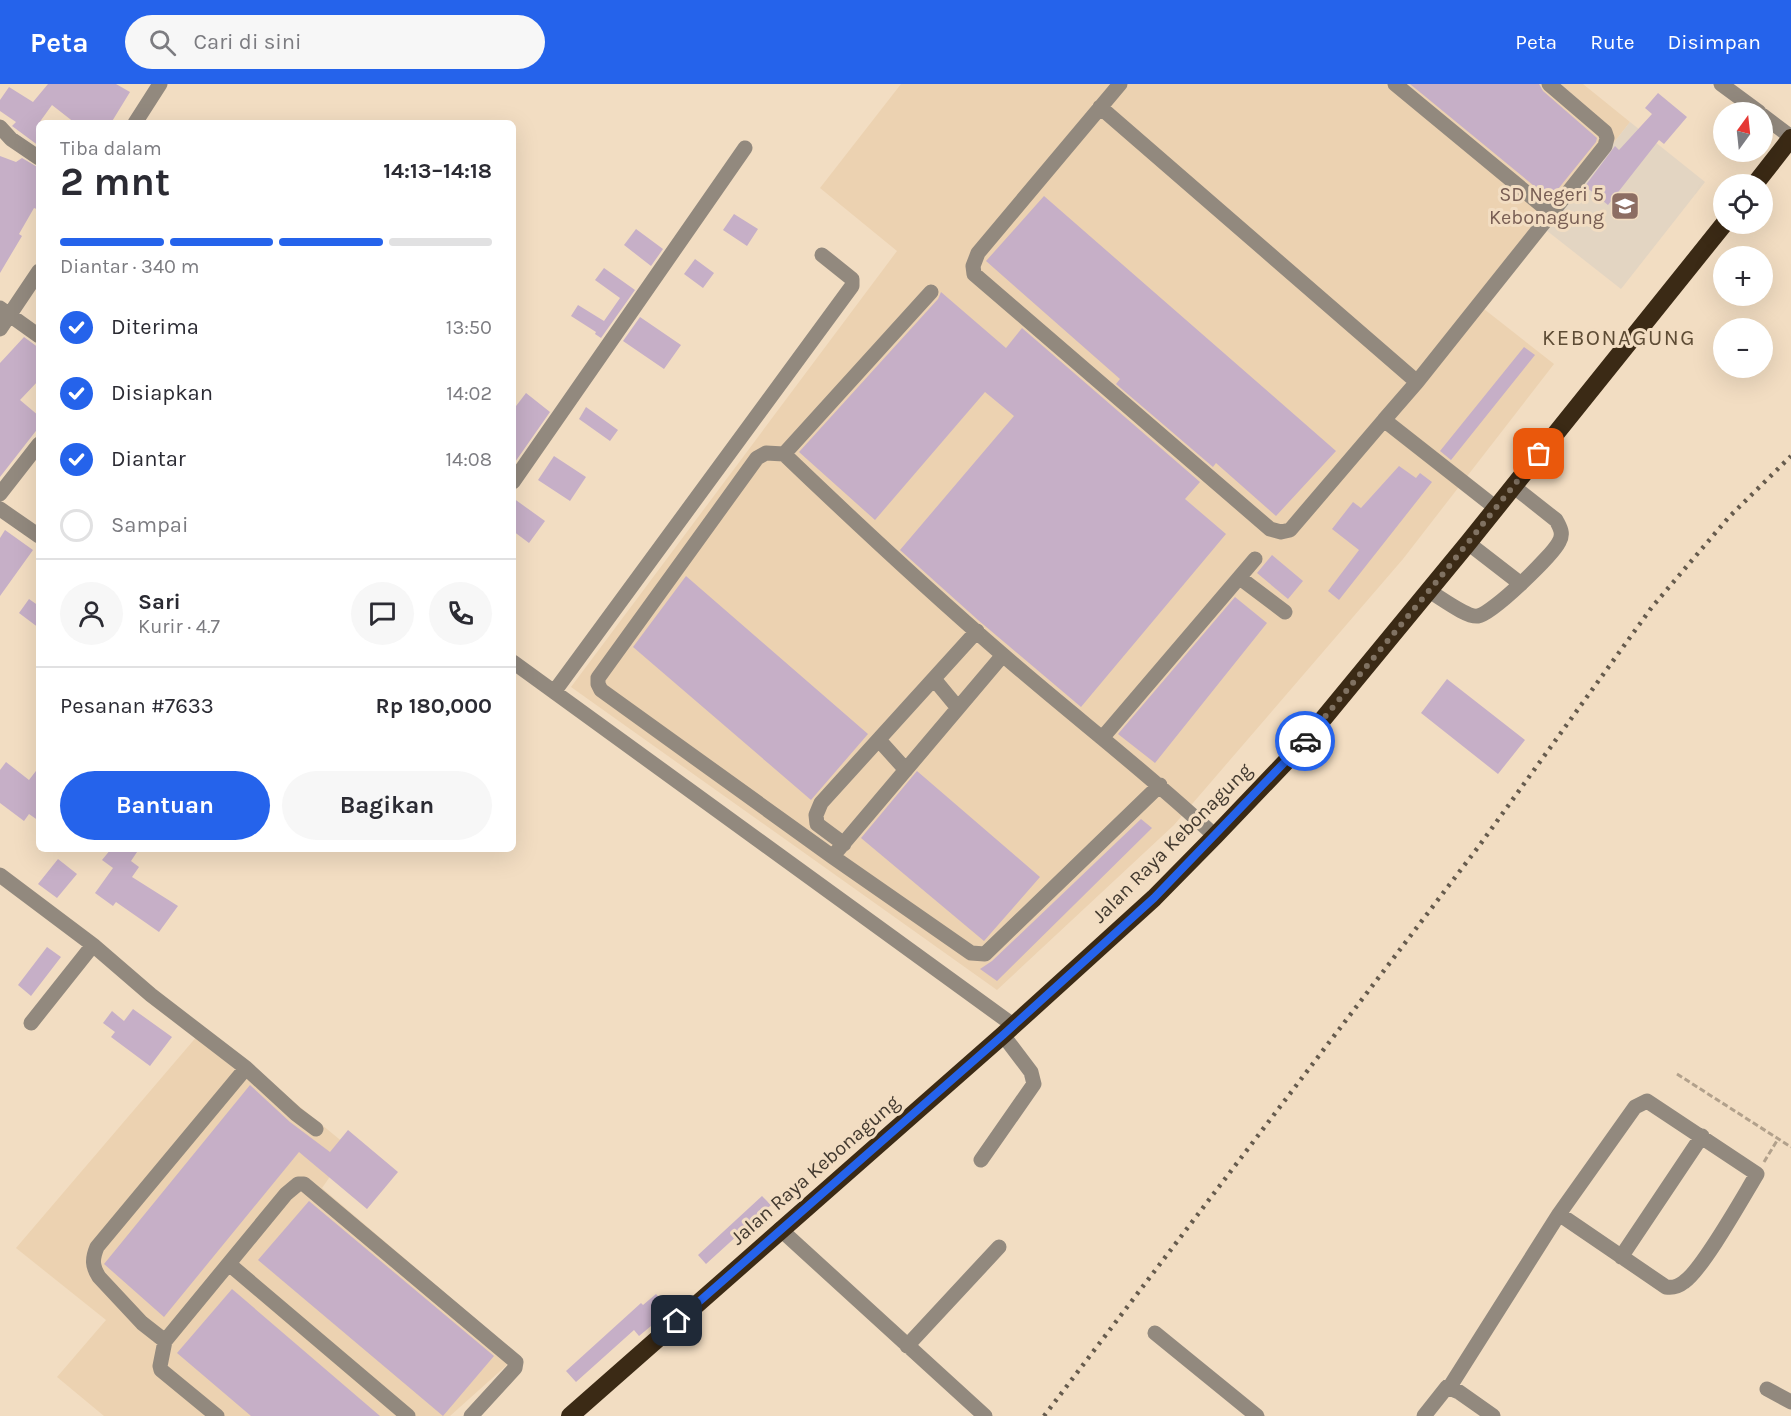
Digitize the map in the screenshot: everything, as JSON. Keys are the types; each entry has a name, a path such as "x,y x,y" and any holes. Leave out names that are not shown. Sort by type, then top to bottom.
{"highway":[{"path":"1763,174 1791,137"},
{"name":"Jalan Raya Kebonagung","path":"570,1416 1008,1030 1154,898 1215,836 1300,747 1468,543 1716,234"}],"street":[{"path":"137,120 160,84"},
{"path":"1120,84 978,253 973,266 975,274 1270,529 1281,532 1290,530 1417,382 1605,146 1607,138 1601,128 1549,84"},
{"path":"1395,84 1551,213"},
{"path":"1720,84 1745,102"},
{"path":"1100,107 1417,382"},
{"path":"1773,123 1791,137"},
{"path":"0,127 11,139 36,156"},
{"path":"516,478 746,148"},
{"path":"554,692 852,286 852,279 822,255"},
{"path":"0,329 5,312 36,275"},
{"path":"784,454 931,292"},
{"path":"5,312 36,334"},
{"path":"1384,420 1496,508"},
{"path":"0,494 36,448"},
{"path":"1160,785 985,954 971,953 832,857 601,690 598,678 756,458 766,453 784,454 903,567 1003,655 1160,785 1215,836"},
{"path":"1429,591 1476,617 1484,615 1521,584 1560,542 1562,534 1556,520 1513,486"},
{"path":"0,509 36,534"},
{"path":"1468,543 1521,584"},
{"path":"1104,737 1255,559"},
{"path":"1240,578 1285,612"},
{"path":"844,844 817,824 816,815 821,804 977,631"},
{"path":"832,857 1003,655"},
{"path":"516,664 1008,1030 1031,1072 1034,1084 981,1160"},
{"path":"934,679 958,708"},
{"path":"879,740 906,770"},
{"path":"0,875 93,945 151,995 246,1068 316,1129"},
{"path":"31,1023 93,945"},
{"path":"165,1341 142,1323 99,1277 93,1269 92,1259 97,1247 246,1068"},
{"path":"1424,1416 1442,1390 1449,1388 1559,1214 1635,1107 1647,1101 1757,1174 1702,1260 1685,1282 1671,1288 1666,1287 1559,1214"},
{"path":"1621,1257 1702,1136"},
{"path":"217,1416 160,1368 165,1341 286,1194 298,1184 307,1186 512,1356 516,1362 515,1368 471,1416"},
{"path":"780,1229 985,1416"},
{"path":"907,1346 999,1247"},
{"path":"229,1264 408,1416"},
{"path":"1155,1333 1238,1398 1257,1416"},
{"path":"1449,1388 1492,1416"},
{"path":"1767,1389 1791,1402"}],"path":[{"path":"1677,1074 1791,1147"},
{"path":"1757,1174 1779,1139"}],"shaded area":[{"path":"901,84 1583,84 1630,122 1484,309 1554,364 1403,559 1174,825 997,990 571,687 897,251 820,188"},
{"name":"SD Negeri 5 Kebonagung","path":"1630,122 1705,182 1621,289 1546,230"},
{"path":"204,1028 350,1148 322,1188 518,1355 450,1416 104,1416 57,1377 106,1320 16,1248"}],"building":[{"path":"48,84 116,84 130,92 113,120 71,120 52,105 41,120 36,120 36,144 12,126 16,122 0,111 0,100 9,87 33,102"},
{"path":"1410,84 1539,84 1543,91 1597,138 1596,142 1550,199"},
{"path":"1658,93 1687,117 1664,144 1659,140 1608,205 1585,186 1615,146 1619,150 1652,114 1645,108"},
{"path":"0,156 16,162 22,158 36,166 36,209 34,208 19,234 22,236 0,273"},
{"path":"1044,196 1336,451 1276,516 1216,463 1213,467 1116,384 1120,379 986,261"},
{"path":"734,214 758,229 747,246 723,230"},
{"path":"636,229 663,249 651,266 624,245"},
{"path":"695,259 714,273 703,288 684,274"},
{"path":"604,268 635,290 601,338 595,334 596,332 571,316 578,305 604,321 620,298 595,280"},
{"path":"941,292 1006,348 1022,328 1200,482 1185,499 1226,534 1081,707 900,550 1014,416 985,392 875,520 799,452 938,299"},
{"path":"640,317 681,345 664,369 623,341"},
{"path":"24,337 36,346 36,383 20,400 36,413 36,431 0,477 0,363"},
{"path":"1524,347 1535,355 1451,460 1440,451"},
{"path":"526,393 550,412 516,461 516,406"},
{"path":"586,407 618,430 610,441 579,419"},
{"path":"554,456 586,477 570,501 538,480"},
{"path":"1399,466 1416,478 1420,473 1432,482 1339,600 1328,591 1359,550 1332,529 1353,502 1361,508"},
{"path":"516,500 545,521 529,543 516,533"},
{"path":"5,530 33,550 0,596 0,538"},
{"path":"1272,555 1303,581 1288,599 1257,573"},
{"path":"686,576 868,734 811,800 633,647"},
{"path":"1235,597 1267,623 1155,763 1118,734"},
{"path":"29,599 36,604 36,626 19,613"},
{"path":"1447,679 1525,740 1498,774 1421,713"},
{"path":"6,762 29,780 36,771 36,819 29,814 24,821 0,803 0,770"},
{"path":"917,771 1040,877 984,941 861,838"},
{"path":"1141,819 1152,828 997,981 980,969 992,961"},
{"path":"109,852 137,852 131,861 139,867 132,877 178,906 159,932 116,902 113,906 95,893 113,868 102,860"},
{"path":"58,859 77,874 57,898 38,884"},
{"path":"47,947 61,957 31,996 18,985"},
{"path":"133,1009 172,1037 150,1066 111,1037 115,1032 103,1023 112,1011 124,1021"},
{"path":"250,1085 290,1122 330,1152 348,1130 398,1172 367,1209 299,1152 164,1317 104,1264"},
{"path":"762,1196 771,1205 706,1264 698,1255"},
{"path":"309,1201 494,1356 443,1416 258,1260"},
{"path":"232,1289 380,1416 251,1416 177,1353"},
{"path":"656,1294 668,1307 656,1319 657,1321 639,1336 634,1330 576,1382 566,1371 641,1303 643,1305"}],"railway":[{"path":"1044,1416 1479,846 1652,607 1729,517 1791,456"}],"way so far":[{"path":"1305,741 1539,454"}],"place":[{"name":"SD Negeri 5 Kebonagung","path":"1625,206"}],"district":[{"name":"KEBONAGUNG","path":"1619,338"}],"route":[{"path":"677,1321 1003,1035 1154,898 1305,741"}]}
